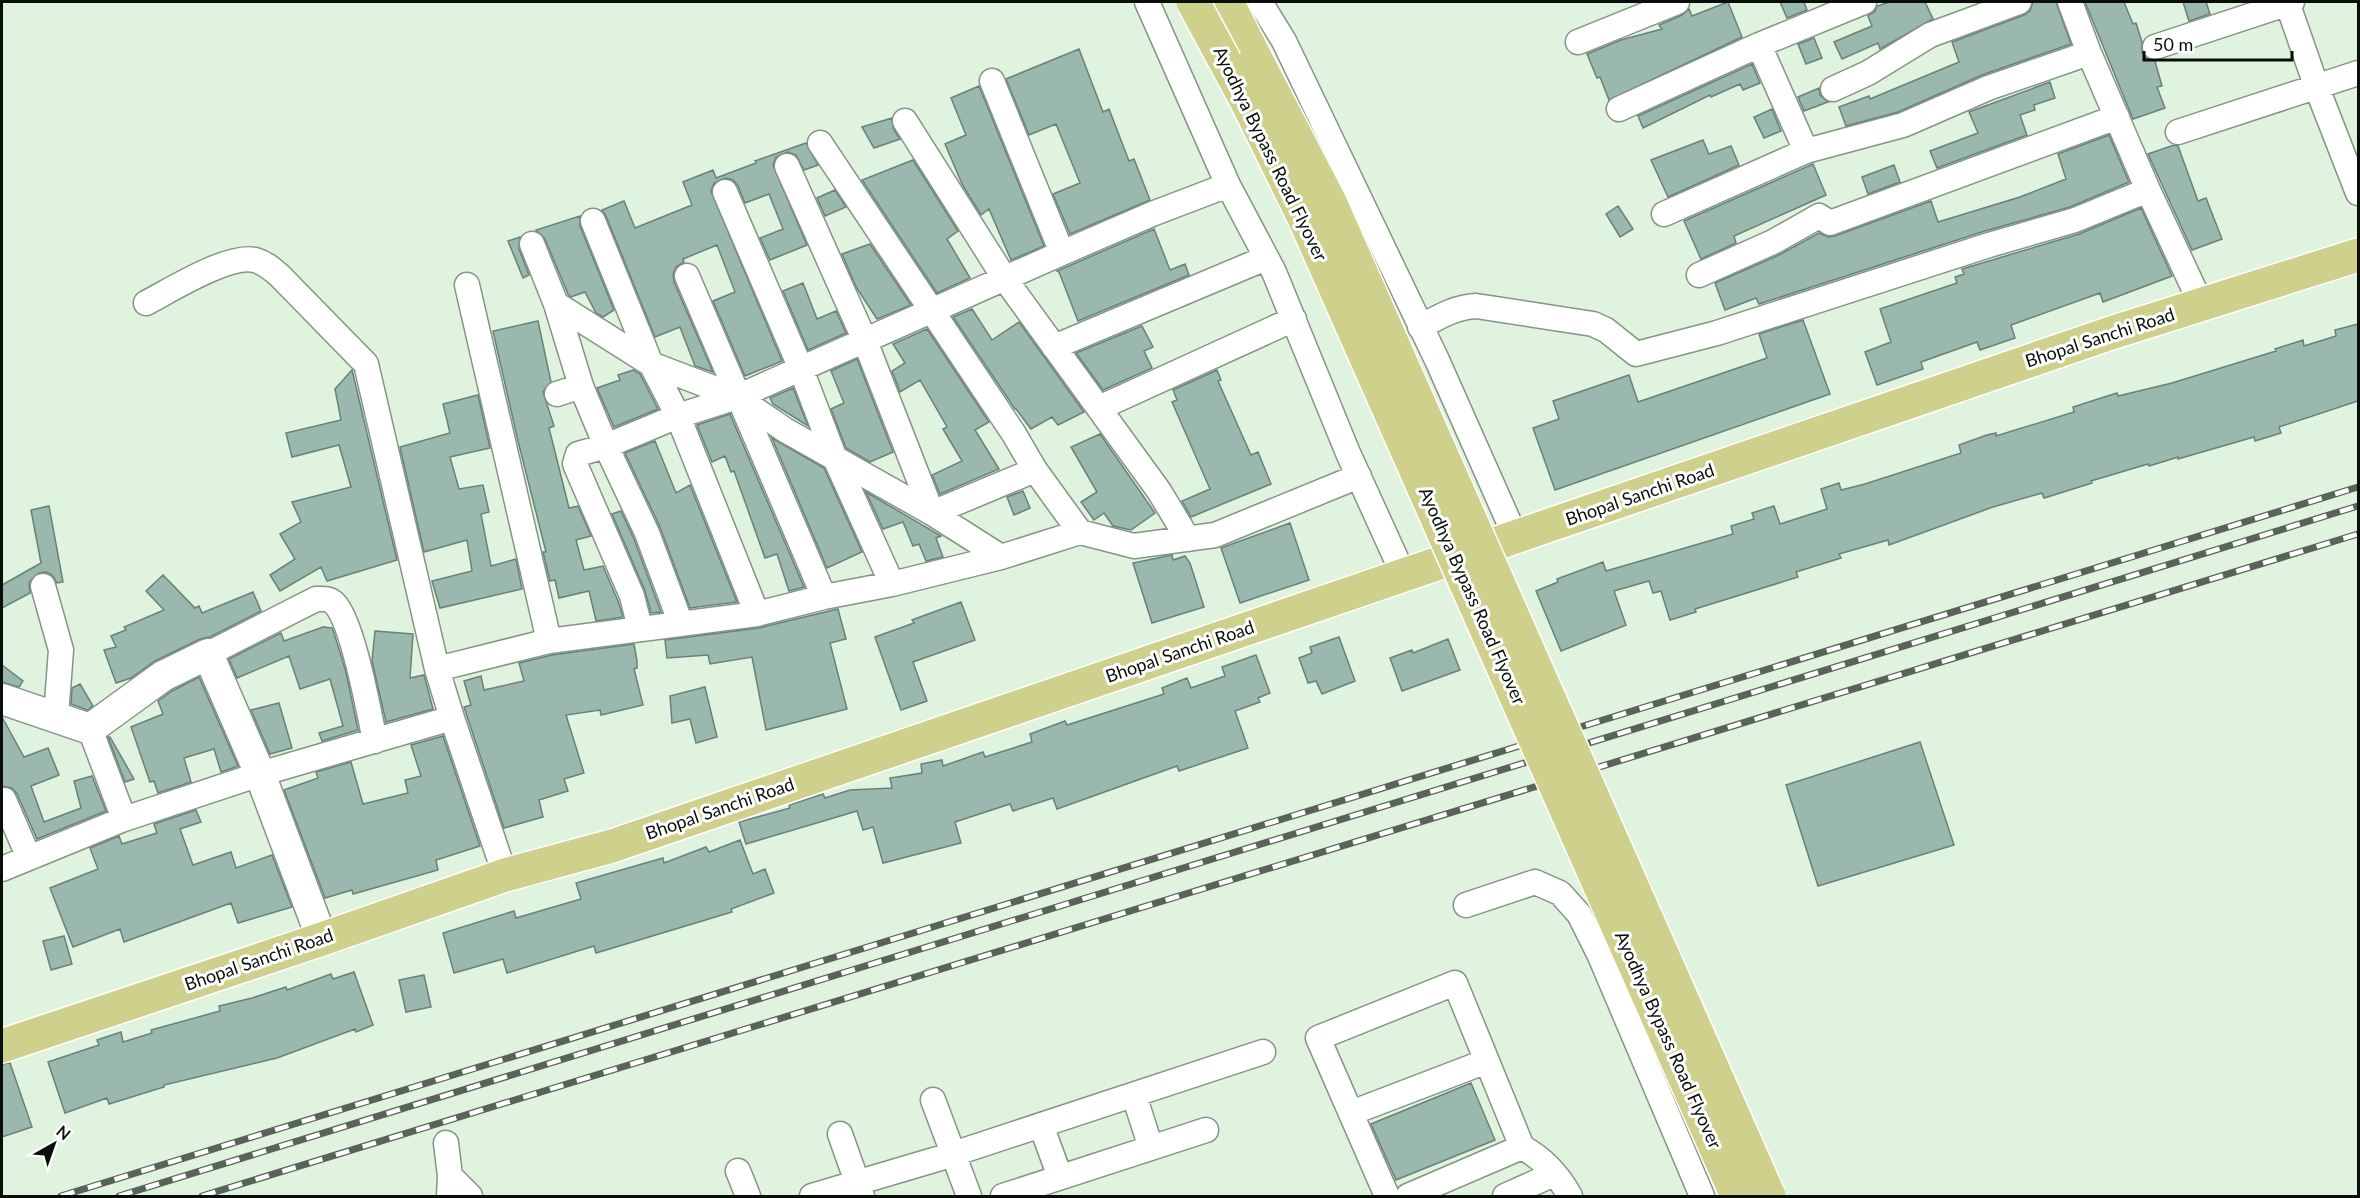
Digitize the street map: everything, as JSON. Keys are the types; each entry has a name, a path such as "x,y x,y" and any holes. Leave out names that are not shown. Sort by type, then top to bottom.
{"main road":[{"name":"Ayodhya Bypass Road Flyover","path":"1193,2 1248,104 1305,220 1737,1197"},
{"name":"Ayodhya Bypass Road Flyover","path":"1227,2 1330,202 1769,1197"},
{"name":"Bhopal Sanchi Road","path":"2,1046 505,875 612,846 2100,337 2358,255"}],"street":[{"path":"1147,2 1228,185 1266,258 1294,319 1359,476 1404,576"},
{"path":"1260,2 1284,41 1420,327 1516,538"},
{"path":"1578,42 1677,2"},
{"path":"1618,109 1760,45 1864,2"},
{"path":"1833,89 1868,74 1930,35 2019,2"},
{"path":"2070,2 2089,53 2148,190 2201,304"},
{"path":"2155,47 2289,2 2317,88 2358,193"},
{"path":"1760,45 1806,151"},
{"path":"1664,214 1806,151 1903,125 1988,88 2089,53"},
{"path":"2178,132 2358,73"},
{"path":"992,81 1062,253"},
{"path":"1699,275 1773,242 1819,216 1830,223 2117,117"},
{"path":"905,121 1005,279 1159,491 1188,539"},
{"path":"820,143 1014,434 1035,470 1080,532"},
{"path":"787,166 865,341 932,513"},
{"path":"640,628 632,596 575,464 578,454 606,446 678,416 737,397 1152,214 1228,185"},
{"path":"1420,327 1450,311 1476,306 1593,324 1606,330 1636,354 1717,333 1989,245 2075,220 2148,190"},
{"path":"725,192 801,369 834,456 892,584"},
{"path":"593,221 651,364 678,416 757,614"},
{"path":"532,244 556,304 581,386 647,533 681,624"},
{"path":"1054,347 1266,258"},
{"path":"146,303 223,264 238,260 253,260 267,265 279,275 366,364 437,669 505,875"},
{"path":"687,276 824,597"},
{"path":"467,285 549,641"},
{"path":"556,304 651,364 737,397 785,430 932,513 1001,557"},
{"path":"1099,408 1294,319"},
{"path":"557,394 581,386"},
{"path":"932,513 1035,470"},
{"path":"437,669 549,641 757,614 1001,557 1080,532 1134,546 1215,535 1359,476"},
{"path":"43,586 61,650 56,717"},
{"path":"90,729 163,676 316,599 327,599 334,603 341,615 355,651 375,741"},
{"path":"208,654 260,774 322,939"},
{"path":"7,706 56,717 90,729 124,819"},
{"path":"2,869 124,819 260,774 452,718"},
{"path":"4,800 29,858"},
{"path":"1466,905 1535,882 1560,893 1579,915 1600,956 1702,1197"},
{"path":"1387,1197 1318,1038 1455,983 1522,1147 1536,1155 1554,1174 1570,1197"},
{"path":"812,1197 859,1190 954,1154 1263,1052"},
{"path":"1351,1113 1487,1060"},
{"path":"1134,1095 1151,1148"},
{"path":"933,1100 969,1197"},
{"path":"1041,1125 1055,1185"},
{"path":"1002,1197 1055,1185 1151,1148 1206,1130"},
{"path":"840,1134 859,1190"},
{"path":"446,1143 450,1186 471,1197"},
{"path":"1408,1197 1522,1147"},
{"path":"738,1171 748,1197"},
{"path":"1505,1197 1554,1174"}],"building":[{"path":"1728,2 1742,37 1609,100 1600,77 1597,78 1587,54 1621,40 1662,29 1659,25 1682,15 1689,9 1692,16"},
{"path":"1780,2 1804,2 1807,10 1787,18"},
{"path":"1890,2 1925,2 1933,19 1880,49 1878,43 1842,59 1834,42 1872,26 1868,16 1875,11 1877,6"},
{"path":"2033,2 2056,2 2071,44 1982,75 1898,112 1846,126 1839,107 1869,96 1870,99 1959,62 1952,42 2024,15 2030,11"},
{"path":"2085,2 2124,2 2133,24 2136,23 2142,42 2142,52 2146,58 2155,61 2162,86 2157,87 2165,108 2133,119"},
{"path":"2183,2 2206,2 2210,14 2189,21"},
{"path":"1814,38 1822,58 1806,64 1798,44"},
{"path":"1079,49 1103,112 1109,109 1129,161 1134,159 1150,200 1070,234 1053,194 1080,183 1056,124 1029,135 1006,79"},
{"path":"1752,64 1760,83 1743,90 1740,84 1711,97 1710,95 1643,128 1638,116"},
{"path":"2050,82 2055,98 2034,105 2035,110 2020,115 2027,135 1937,168 1930,151 1978,133 1969,112"},
{"path":"979,86 1044,246 1011,260 989,209 981,215 962,184 945,144 966,135 951,98"},
{"path":"1819,88 1820,95 1828,102 1804,111 1798,97"},
{"path":"1772,109 1781,131 1764,138 1754,117"},
{"path":"892,118 893,128 900,139 874,148 862,127"},
{"path":"2109,135 2129,182 2070,207 1985,231 1759,304 1756,298 1725,310 1715,283 1779,255 1819,233 1828,237 1835,236 1931,201 1938,222 2020,197 2066,179 2058,154"},
{"path":"1703,140 1709,154 1731,146 1739,165 1668,197 1651,160"},
{"path":"806,143 818,165 804,170 796,155 788,152 776,157 773,165 807,245 770,260 760,238 783,229 769,194 745,203 738,186 733,180 726,178 714,183 711,191 782,361 745,376 713,301 735,292 717,245 683,259 684,262 676,267 673,274 674,282 713,372 695,366 680,327 655,337 602,210 624,201 635,228 692,205 683,182 713,170 716,178"},
{"path":"2174,145 2178,146 2198,201 2206,198 2222,239 2192,250 2148,154"},
{"path":"913,160 958,231 947,239 970,278 937,293 862,180"},
{"path":"1813,164 1826,195 1734,236 1736,243 1701,259 1684,221"},
{"path":"1894,165 1900,182 1868,194 1862,177"},
{"path":"835,190 846,207 825,216 817,198"},
{"path":"1618,206 1633,229 1620,237 1606,214"},
{"path":"2141,208 2172,276 2103,302 2100,293 2011,325 2015,338 1980,350 1977,342 1921,362 1923,369 1877,385 1865,352 1891,342 1880,309 1957,283 1955,277 1964,274 1962,269 2079,234"},
{"path":"580,216 580,226 614,310 603,317 596,313 585,292 571,297 568,294 545,239 536,230"},
{"path":"1154,229 1170,270 1185,264 1189,275 1078,321 1057,271"},
{"path":"520,237 519,249 529,275 523,278 508,241"},
{"path":"870,244 911,305 877,319 856,287 842,254"},
{"path":"803,283 817,319 836,311 846,333 808,350 783,291"},
{"path":"972,309 992,340 1019,322 1084,412 1058,425 1052,417 1031,429 953,317"},
{"path":"1803,320 1830,394 1555,490 1533,428 1559,419 1553,401 1629,375 1638,402 1767,358 1759,334"},
{"path":"538,321 551,382 543,392 554,426 549,428 569,508 578,506 591,536 576,540 584,570 603,566 623,617 596,621 589,591 559,598 555,580 550,581 543,552 546,552 493,331"},
{"path":"2358,324 2358,401 2279,427 2281,433 2255,441 2254,437 2178,459 2178,457 2149,466 2148,464 2044,498 2042,493 1993,507 1889,545 1888,540 1839,554 1841,558 1796,572 1798,577 1695,609 1696,612 1670,620 1661,591 1653,593 1649,581 1614,591 1626,625 1561,651 1536,591 1558,582 1557,579 1603,562 1606,571 1733,534 1731,526 1754,519 1752,513 1774,506 1780,524 1827,509 1821,489 1839,483 1841,490 1865,484 1961,453 1959,445 1987,435 1996,433 1996,436 2074,412 2073,407 2117,393 2118,396 2172,383 2276,351 2275,349 2303,340 2304,346 2336,336 2335,330"},
{"path":"1142,326 1153,347 1144,351 1152,368 1103,390 1076,353"},
{"path":"927,329 989,422 975,430 999,469 940,494 932,475 962,461 943,429 947,427 920,380 900,392 892,371 905,363 893,344"},
{"path":"857,359 893,452 870,462 846,448 831,409 844,403 831,371"},
{"path":"352,370 397,560 327,581 321,567 280,591 270,575 295,559 280,534 301,522 292,502 351,487 339,445 292,457 286,433 341,420 335,389"},
{"path":"633,370 640,374 658,409 614,427 597,388 620,380 618,375"},
{"path":"1217,370 1221,380 1218,381 1251,455 1258,452 1271,484 1191,517 1182,501 1210,489 1172,402 1177,400 1173,390"},
{"path":"793,388 808,426 773,404 770,398"},
{"path":"478,395 490,448 450,457 459,489 483,485 489,512 481,514 491,566 516,559 522,589 440,608 432,581 472,571 467,540 424,552 400,447 450,433 443,404"},
{"path":"730,414 804,587 789,591 777,554 765,558 734,471 731,472 725,456 712,462 697,425"},
{"path":"1100,434 1155,513 1131,530 1113,526 1104,513 1094,520 1081,502 1097,492 1071,447"},
{"path":"772,438 824,468 862,552 827,568"},
{"path":"655,441 676,493 690,485 737,602 690,608 660,527 625,453"},
{"path":"1023,491 1030,508 1014,515 1007,497"},
{"path":"866,492 941,536 936,538 943,557 926,561 919,544 913,546 903,522 883,529"},
{"path":"49,506 63,582 57,583 52,575 46,572 39,573 29,582 30,593 2,608 2,585 41,563 31,510"},
{"path":"621,511 661,612 651,613 645,591 612,514"},
{"path":"1290,523 1309,580 1240,603 1221,548"},
{"path":"1172,555 1173,560 1185,556 1190,563 1204,607 1152,623 1133,563"},
{"path":"163,575 195,608 199,606 202,613 253,592 261,611 155,661 131,678 116,683 104,650 116,647 111,636 126,630 124,627 164,610 146,591"},
{"path":"961,602 975,640 913,662 927,701 901,710 875,637"},
{"path":"838,609 846,639 830,643 847,709 766,730 752,657 710,664 708,655 667,658 665,640 759,628"},
{"path":"323,627 332,628 334,633 346,672 358,730 322,741 319,733 343,726 330,679 300,689 289,656 237,678 229,659 281,633 284,641"},
{"path":"375,631 413,634 410,678 424,675 433,709 386,722 372,661"},
{"path":"1339,637 1355,681 1322,694 1316,681 1308,683 1299,658 1312,653 1310,647"},
{"path":"1448,639 1460,670 1402,691 1390,658 1412,650 1413,653"},
{"path":"634,644 637,668 634,669 643,705 601,715 600,710 566,715 584,773 564,779 568,791 539,800 543,817 504,828 464,707 471,705 464,681 481,676 484,690 524,681 519,663 552,655"},
{"path":"1256,655 1270,693 1258,698 1260,702 1235,711 1248,748 1179,771 1177,766 1057,809 1053,798 1013,811 1010,804 955,822 961,843 883,863 873,827 863,830 857,811 746,844 739,822 790,808 789,805 823,794 825,798 850,790 892,788 890,778 922,773 921,764 942,760 943,766 983,752 985,757 1032,742 1030,734 1065,721 1067,725 1164,694 1162,688 1187,678 1191,688 1225,676 1222,667"},
{"path":"2,665 23,681 19,687 2,682"},
{"path":"199,677 238,766 221,772 214,749 184,758 191,782 158,793 154,781 150,782 131,727 163,714 158,701"},
{"path":"80,684 93,706 87,710 71,704 72,688"},
{"path":"705,687 717,737 696,743 690,719 672,723 670,696"},
{"path":"279,703 292,748 270,754 251,710"},
{"path":"2,717 24,757 48,748 59,775 31,786 44,822 81,808 74,781 92,776 106,811 37,839 17,794 12,788 2,786"},
{"path":"443,736 480,846 436,860 438,870 353,894 352,890 325,898 284,790 318,778 316,772 351,762 363,804 408,793 405,780 421,776 411,745"},
{"path":"108,737 110,737 134,779 125,782"},
{"path":"1920,742 1954,845 1818,886 1786,785"},
{"path":"196,810 201,822 180,829 193,865 231,852 236,868 272,855 292,907 238,923 231,903 124,942 120,929 73,947 50,888 98,869 90,848 119,836 122,844 157,833 154,824"},
{"path":"740,840 753,874 765,869 774,893 731,909 732,912 596,953 594,946 507,973 503,959 454,973 443,933 514,911 516,918 581,899 576,883 663,858 664,863 706,847 709,852"},
{"path":"64,936 72,964 51,970 43,941"},
{"path":"354,972 373,1025 356,1032 355,1029 277,1058 164,1085 164,1087 109,1104 107,1098 65,1113 48,1062 99,1045 97,1040 121,1032 123,1042 152,1033 151,1030 220,1011 219,1006 286,987 287,990 331,974 333,979"},
{"path":"424,975 431,1007 406,1012 399,980"},
{"path":"10,1063 32,1127 2,1137 2,1064"},
{"path":"1471,1083 1495,1140 1396,1180 1371,1124"}],"railway":[{"path":"61,1196 2358,487"},
{"path":"119,1196 2358,506"},
{"path":"202,1196 2358,534"}]}
